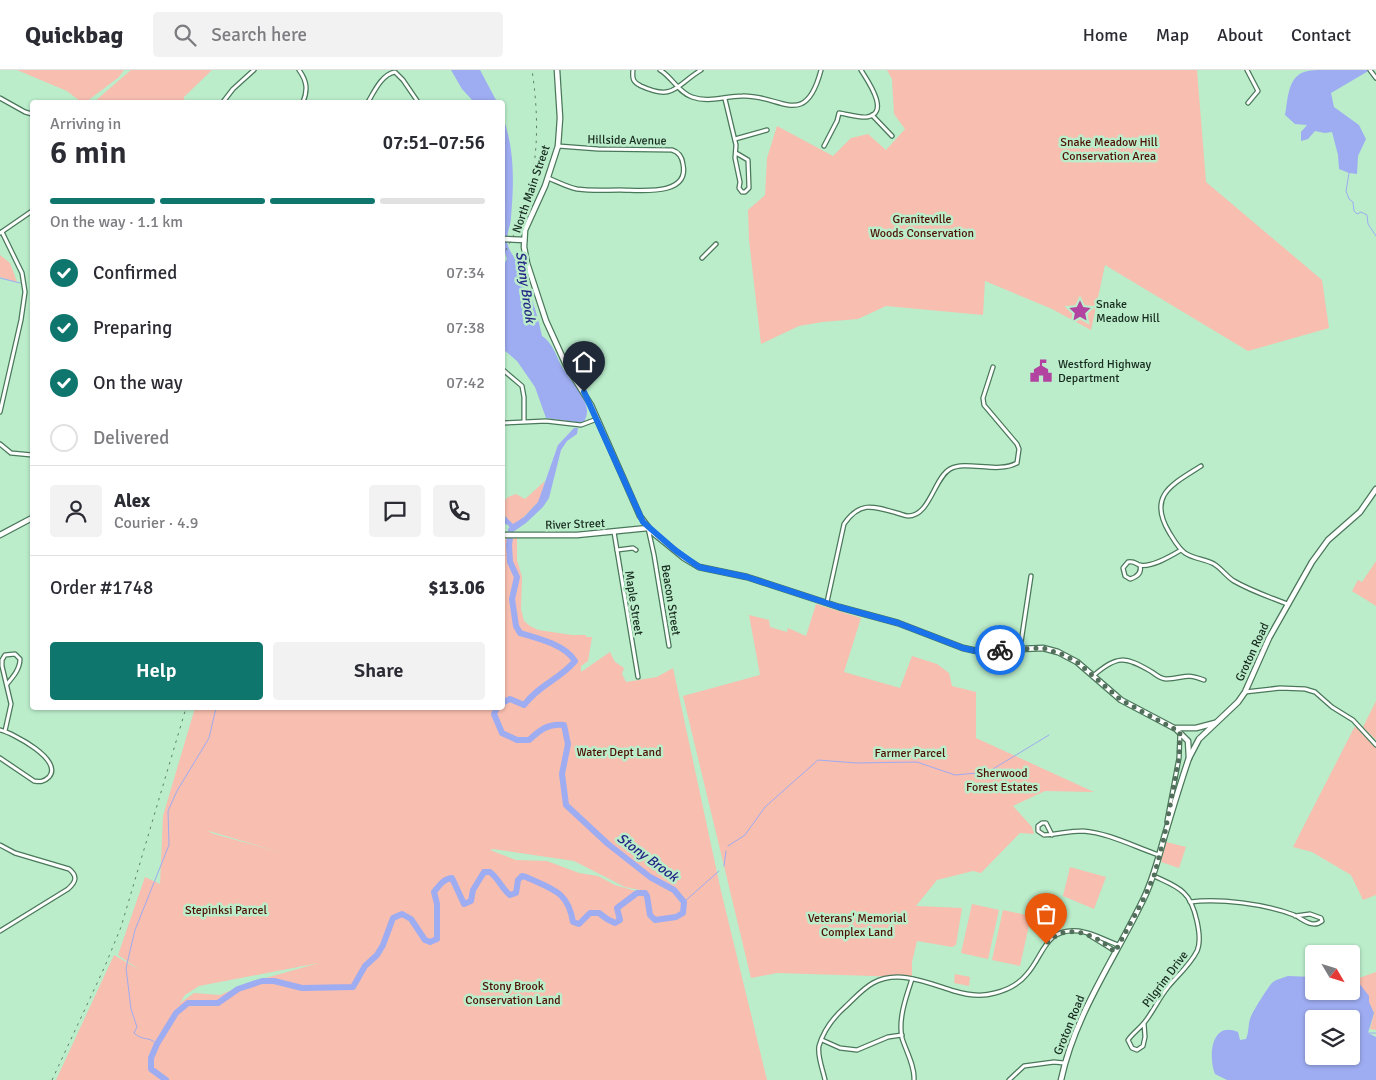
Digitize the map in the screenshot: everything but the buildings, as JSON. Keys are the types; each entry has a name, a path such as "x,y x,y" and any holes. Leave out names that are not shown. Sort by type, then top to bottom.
{"main road":[{"name":"North Main Street","path":"557,70 560,118 558,146 548,178 526,226 524,240 527,263 544,316 564,361 583,391 640,516 648,528"},
{"path":"505,238 524,240"},
{"name":"Groton Road","path":"1061,1080 1064,1063 1078,1024 1154,876 1188,758 1199,739 1238,702 1245,692 1269,638 1287,604 1320,551 1337,532 1360,512 1376,489"},
{"path":"0,535 30,519"},
{"path":"648,528 684,558 699,567 747,577 904,625 963,648 976,651 1043,648 1058,652 1077,662 1121,700 1180,732 1188,742 1188,758"},
{"name":"River Street","path":"505,535 577,536 648,528"},
{"path":"1174,728 1196,728 1216,723"}],"street":[{"path":"225,100 233,89 254,70"},
{"path":"299,70 305,79 306,86 303,100"},
{"path":"633,70 632,78 636,83 662,93 671,92 678,88 702,70"},
{"path":"660,70 678,88 690,96 725,99 752,96 788,106 803,102 814,91 821,70"},
{"path":"824,146 839,113 865,117 872,115 877,108 877,97 862,70"},
{"path":"1247,70 1258,91 1248,103"},
{"path":"1370,70 1376,78"},
{"path":"369,100 383,79 388,74 395,72 404,80 417,100"},
{"path":"0,98 30,113"},
{"path":"725,99 735,139 735,158 740,182 739,188 742,192 745,192 750,188 748,160 736,153"},
{"path":"872,115 892,136"},
{"path":"735,139 768,130"},
{"name":"Hillside Avenue","path":"548,178 573,188 585,190 648,191 671,187 680,181 684,174 682,158 678,152 672,150 598,149 558,146"},
{"path":"0,412 21,320 25,292 22,273 1,232 30,212"},
{"path":"702,258 716,244"},
{"path":"827,602 844,524 850,515 858,509 876,506 908,516 915,515 922,510 946,472 952,468 1002,468 1010,467 1017,463 1019,449 984,405 983,398 992,367"},
{"path":"505,372 522,386 524,422"},
{"path":"505,423 546,421 581,425 597,419"},
{"path":"0,444 11,453 30,455"},
{"path":"1201,466 1171,485 1163,495 1160,507 1163,520 1181,550 1192,557 1211,563 1239,584 1287,604"},
{"name":"Beacon Street","path":"648,528 669,646"},
{"name":"Maple Street","path":"614,532 638,677"},
{"path":"617,550 633,548 636,550"},
{"path":"1140,565 1140,572 1134,578 1128,578 1123,572 1123,568 1128,562 1132,561 1140,565 1162,561 1181,550"},
{"path":"1020,648 1031,576"},
{"path":"5,731 11,704 2,660 5,655 15,654 20,659 20,663 7,684"},
{"path":"1093,676 1110,663 1121,660 1139,665 1163,679 1190,676 1204,680"},
{"path":"1245,692 1280,688 1305,689 1315,692 1332,707 1353,720 1376,745"},
{"path":"0,730 24,740 37,750 52,767 50,777 39,782 34,781 0,758"},
{"path":"1164,838 1179,758 1180,732"},
{"path":"1052,834 1046,823 1038,826 1038,831 1044,835 1092,832 1159,855"},
{"path":"0,845 15,853 69,869 75,877 68,889 0,931"},
{"path":"1154,876 1185,893 1190,902 1222,900 1260,906 1295,916 1310,924 1315,924 1322,920 1315,914 1295,916"},
{"name":"Pilgrim Drive","path":"1144,1023 1145,1037 1143,1046 1137,1050 1132,1048 1128,1040 1144,1023 1167,988 1198,950 1197,920 1190,902"},
{"path":"824,1080 820,1045 825,1032 836,1015 869,986 890,977 902,976 965,994 993,994 1010,987 1026,975 1050,939 1057,934 1069,931 1084,932 1118,945"},
{"path":"1084,932 1115,952"},
{"path":"912,979 903,1010 901,1026 914,1080"},
{"path":"822,1040 840,1048 857,1050 888,1037 902,1035"},
{"path":"1009,1080 1024,1066 1054,1062 1064,1063"}],"green space":[{"path":"17,70 124,70 119,77 89,100 78,100 67,91"},
{"path":"131,70 212,70 184,97 184,100 96,100"},
{"path":"887,70 1197,70 1206,182 1322,280 1329,328 1248,351 1105,265 1091,330 1052,309 985,281 983,315 886,306 858,319 799,326 761,344 749,240 748,210 765,195 767,158 777,126 833,156 851,138 868,134 886,150 905,129 894,114 892,79"},
{"path":"0,255 10,263 17,282 0,277"},
{"path":"545,481 539,501 521,520 513,525 505,516 505,500 516,494 525,499"},
{"path":"517,538 517,560 522,577 521,609 524,621 538,630 592,637 588,661 581,666 581,672 610,652 615,662 624,668 622,674 626,682 657,677 673,668 721,891 767,1080 56,1080 114,955 140,970 118,955 145,877 160,884 163,816 194,710 505,710 505,539","holes":["209,831 283,853 214,834","490,850 574,861 625,887 640,890 636,891 615,885 598,876 579,873 547,861 516,860","319,963 248,983 220,995 194,993 180,1003 185,995 199,986"]},
{"path":"1376,561 1376,606 1352,591 1358,580 1362,582"},
{"path":"816,604 861,618 844,672 900,688 912,656 937,664 949,673 952,686 976,692 976,738 1094,792 1045,791 1013,806 1032,827 1034,834 1020,833 981,873 973,871 937,880 916,906 962,908 956,945 952,947 917,941 912,962 912,979 904,977 777,973 751,978 683,696 760,675 749,615 769,620 770,627 787,632 788,628 806,636"},
{"path":"1376,701 1376,740 1363,727"},
{"path":"1355,726 1376,748 1376,895 1363,900 1351,875 1312,852 1293,847"},
{"path":"1166,842 1186,847 1179,868 1161,862"},
{"path":"1070,867 1106,877 1094,909 1063,896"},
{"path":"972,904 999,910 988,959 961,953"},
{"path":"1003,910 1031,916 1020,966 992,960"},
{"path":"1376,972 1376,1030 1370,1029 1374,1013 1360,987 1360,978"},
{"path":"955,974 970,977 969,986 954,983"}],"water":[{"path":"451,70 480,70 496,100 472,100 462,89"},
{"path":"1370,70 1331,93 1334,107 1359,125 1366,139 1358,156 1357,174 1339,169 1338,155 1332,132 1315,131 1308,139 1301,141 1301,132 1307,125 1295,124 1285,115 1289,91 1294,79 1304,72"},
{"path":"505,124 511,153 513,178 511,220 507,243 529,290 542,336 551,345 564,370 584,400 587,412 583,423 546,418 535,387 517,361 505,351 505,262 507,259 505,253"},
{"path":"574,428 578,428 577,434 567,441 561,450 549,498 543,507 526,523 513,532 507,533 510,528 505,524 505,516 513,524 524,517 538,502 558,445"},
{"path":"1288,976 1305,977 1305,1000 1360,1000 1360,984 1369,996 1369,1002 1374,1013 1368,1033 1376,1037 1376,1080 1227,1080 1215,1074 1212,1050 1217,1036 1222,1031 1229,1030 1238,1032 1240,1040 1246,1039 1251,1016 1264,994 1273,982"}],"waterway":[{"path":"1349,173 1346,191 1349,199 1353,202 1354,211 1357,214 1361,212 1367,215 1368,224 1376,236"},
{"path":"0,278 20,283"},
{"name":"Stony Brook","path":"505,702 510,699 524,705 536,692 563,673 575,661 571,655 558,646 520,633 516,626 512,599 517,577 510,562 509,545 511,530"},
{"path":"157,1044 134,1033 137,1027 131,1009 126,968 135,930 169,845 168,811 177,791 209,738 216,710"},
{"name":"Stony Brook","path":"166,1080 151,1069 151,1058 157,1044 176,1013 188,1003 218,1003 238,989 262,981 274,981 302,988 353,987 365,966 377,955 383,945 393,918 402,914 411,919 425,940 430,942 437,939 437,904 434,892 442,883 452,878 464,904 471,901 473,890 484,872 490,872 510,895 516,893 518,880 522,876 526,877 551,888 563,897 571,912 573,922 579,924 590,913 599,913 615,923 620,920 617,908 637,893 645,893 650,915 655,920 676,917 683,913 684,902 674,890 650,877 608,844 566,805 562,774 568,744 564,725 553,725 545,728 529,740 517,740 502,733 494,714 496,710"},
{"path":"728,846 745,835 765,807 818,760 856,763 917,762 955,775 988,772 1049,735"},
{"path":"724,866 726,851"},
{"path":"684,902 719,871"},
{"path":"1368,1033 1376,1033"}],"railway":[{"path":"505,251 523,212 534,166 536,119 532,70"},
{"path":"52,1080 121,927 185,710"}],"way so far":[{"path":"1000,650 1043,648 1058,652 1077,662 1121,700 1180,732 1179,758 1164,838 1154,876 1115,952 1084,932 1077,931 1057,934 1046,944"}],"place":[{"name":"Snake Meadow Hill","path":"1080,311"},
{"name":"Westford Highway Department","path":"1041,371"}],"route":[{"path":"584,392 643,522 652,532 692,564 747,577 839,607 898,623 963,648 976,651 1000,650"}],"park label":[{"name":"Snake Meadow Hill Conservation Area","path":"1109,149"},
{"name":"Graniteville Woods Conservation","path":"922,226"},
{"name":"Water Dept Land","path":"619,752"},
{"name":"Farmer Parcel","path":"910,753"},
{"name":"Sherwood Forest Estates","path":"1002,780"},
{"name":"Stepinksi Parcel","path":"226,910"},
{"name":"Veterans' Memorial Complex Land","path":"857,925"},
{"name":"Stony Brook Conservation Land","path":"513,993"}]}
